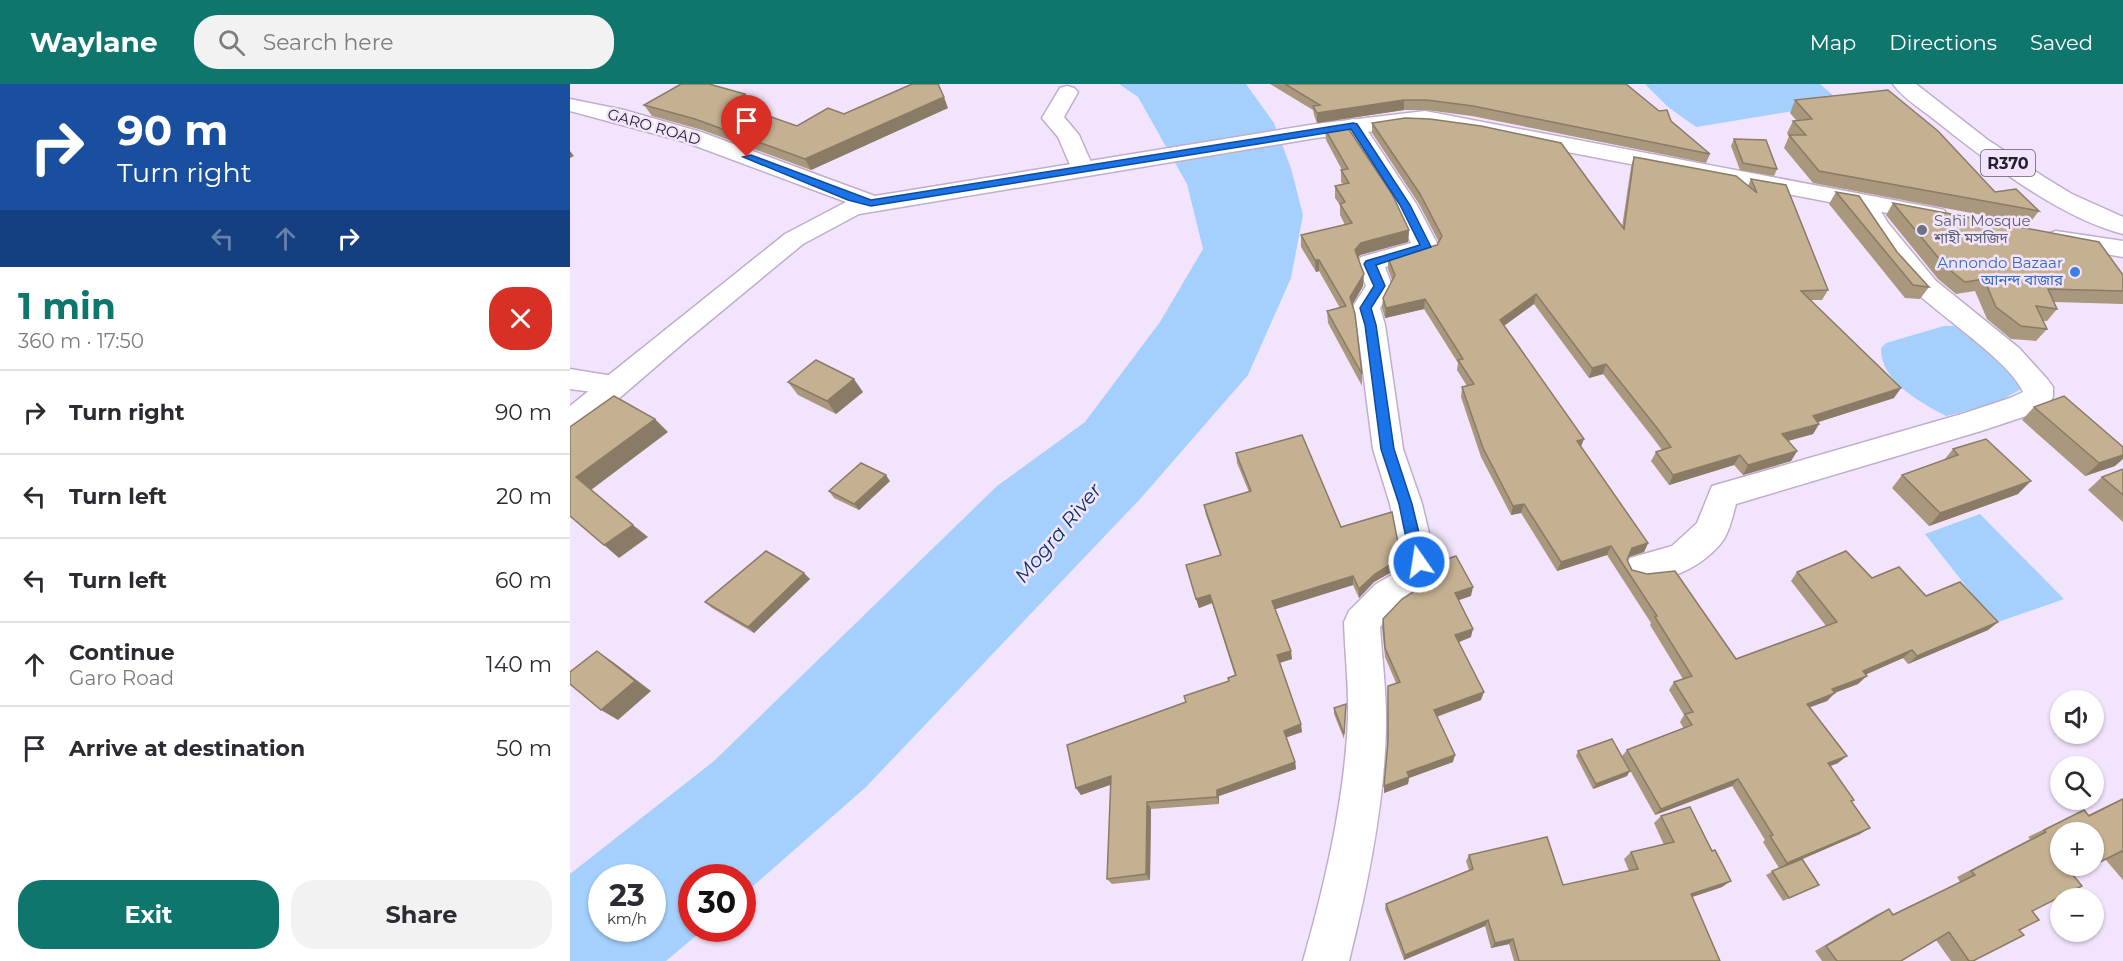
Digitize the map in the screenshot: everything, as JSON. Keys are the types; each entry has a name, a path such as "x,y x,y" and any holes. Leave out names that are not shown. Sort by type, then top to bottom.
{"street":[{"name":"R370","path":"1903,84 1961,131 2050,191 2123,226"},
{"path":"1067,92 1053,118 1090,167"},
{"name":"GARO ROAD","path":"570,105 616,115 693,137 851,198 871,203"},
{"path":"570,423 794,239 845,211 871,203 898,201 1090,167 1316,131 1425,118 1952,219"},
{"path":"1326,961 1342,903 1364,768 1367,717 1362,622 1388,595 1409,582 1419,562 1406,504 1388,449 1371,325 1366,308 1379,286 1370,264 1426,247 1405,205 1353,126"},
{"path":"1642,568 1682,558 1711,531 1723,495 1970,423 2021,406 2038,397 2038,387 2009,355 1926,287 1878,227 1863,202"},
{"path":"2038,236 2123,249"},
{"path":"570,379 615,385"}],"water":[{"name":"Mogra River","path":"1119,84 1246,84 1274,123 1291,168 1303,215 1291,278 1248,375 1141,498 866,787 756,884 756,864 678,864 678,942 689,942 666,961 570,961 570,874 714,761 997,486 1085,422 1160,322 1203,249 1187,184 1138,97"},
{"path":"1645,84 1820,84 1835,97 1812,108 1696,127 1668,107"},
{"path":"1944,326 1957,326 2003,355 2021,389 1995,404 1946,416 1904,390 1887,371 1882,360 1881,348 1886,343"},
{"path":"1980,514 2064,599 1995,623 1925,534"}],"building":[{"path":"681,84 709,84 745,94 731,103 797,126 828,108 844,114 912,84 938,84 944,97 805,159 695,119 644,105"},
{"path":"1285,84 1626,84 1659,111 1667,110 1671,121 1710,154 1473,106 1427,100 1404,100 1317,113 1313,106 1320,105"},
{"path":"1888,90 1938,131 1995,192 2016,189 2039,211 1819,171 1789,135 1806,135 1793,121 1812,119 1795,100"},
{"path":"1405,118 1481,126 1561,143 1624,229 1634,157 1736,176 1757,193 1751,179 1786,185 1828,290 1801,291 1901,388 1813,416 1819,424 1782,434 1797,451 1748,465 1740,455 1673,475 1656,452 1671,447 1657,428 1606,364 1592,368 1536,294 1500,320 1584,439 1577,441 1648,543 1632,548 1627,560 1632,570 1647,574 1675,571 1736,659 1837,622 1797,572 1846,551 1872,578 1899,567 1926,596 1960,582 1998,622 1917,656 1912,650 1863,671 1867,676 1832,689 1835,693 1807,704 1847,756 1828,763 1870,828 1787,863 1770,836 1773,835 1738,779 1661,809 1627,750 1692,725 1685,714 1693,712 1674,682 1692,676 1655,617 1657,616 1611,546 1561,562 1524,504 1513,506 1483,448 1462,387 1474,384 1458,360 1463,359 1425,299 1386,308 1383,298 1395,275 1388,258 1437,245 1442,236 1420,194 1372,123"},
{"path":"1346,125 1392,194 1409,230 1361,243 1355,250 1364,274 1350,297 1355,314 1362,374 1327,311 1346,306 1319,260 1315,260 1301,235 1352,223 1340,204 1345,202 1335,186 1349,183 1341,170 1348,169 1325,129"},
{"path":"1734,139 1766,140 1777,169 1743,163"},
{"path":"1836,192 1859,196 1897,252 1929,287 1913,285"},
{"path":"1893,203 2099,242 2123,275 2123,291 2048,289 2057,309 2036,306 2047,329 2021,326 1996,307 1984,279 1965,282 1946,267"},
{"path":"816,360 854,379 827,401 788,382"},
{"path":"614,396 655,419 576,477 633,525 604,545 570,516 570,427"},
{"path":"2064,396 2123,447 2123,455 2099,463 2034,407"},
{"path":"1302,435 1341,527 1392,512 1400,553 1396,561 1375,574 1359,589 1353,576 1272,601 1291,651 1277,655 1301,724 1284,731 1295,762 1217,790 1217,797 1147,802 1146,874 1107,879 1111,776 1076,788 1067,745 1186,702 1184,696 1229,681 1228,678 1236,675 1210,595 1196,599 1186,565 1221,555 1204,505 1251,491 1236,453"},
{"path":"1986,439 2031,481 1940,513 1902,475 1958,455 1953,449"},
{"path":"861,463 886,475 854,504 829,491"},
{"path":"2123,469 2123,495 2102,477"},
{"path":"766,551 804,573 748,627 705,602"},
{"path":"1456,556 1473,587 1455,593 1473,629 1455,635 1484,692 1434,710 1455,755 1407,772 1409,777 1384,786 1388,741 1388,686 1400,682 1385,648 1383,619 1402,599 1424,585 1435,563"},
{"path":"597,651 635,681 601,710 570,684 570,672"},
{"path":"1346,704 1344,734 1334,708"},
{"path":"1612,739 1630,771 1596,784 1578,751"},
{"path":"2123,799 2123,852 2104,860 2104,822 2060,822 2084,810 2089,816"},
{"path":"1690,807 1712,851 1715,850 1731,881 1691,894 1720,961 1519,961 1513,939 1495,943 1488,920 1405,955 1386,904 1473,869 1469,855 1547,837 1563,885 1638,869 1631,852 1674,842 1661,816"},
{"path":"2050,827 2050,876 2074,876 2082,886 2050,888 2050,902 2032,911 2039,920 2019,930 2024,935 1973,961 1969,961 1949,932 1901,961 1837,961 1826,946 1889,909 1893,915 1975,875 1971,871 2046,832 2044,830"},
{"path":"1802,859 1819,885 1789,898 1772,871"}],"place":[{"name":"Sahi Mosque শাহী মসজিদ","path":"1922,230"},
{"name":"Annondo Bazaar আনন্দ বাজার","path":"2075,272"}],"route":[{"path":"747,157 851,198 871,203 898,201 938,192 1353,126 1405,205 1426,247 1370,264 1379,286 1377,293 1370,299 1366,308 1371,325 1388,449 1406,504 1419,562"}]}
